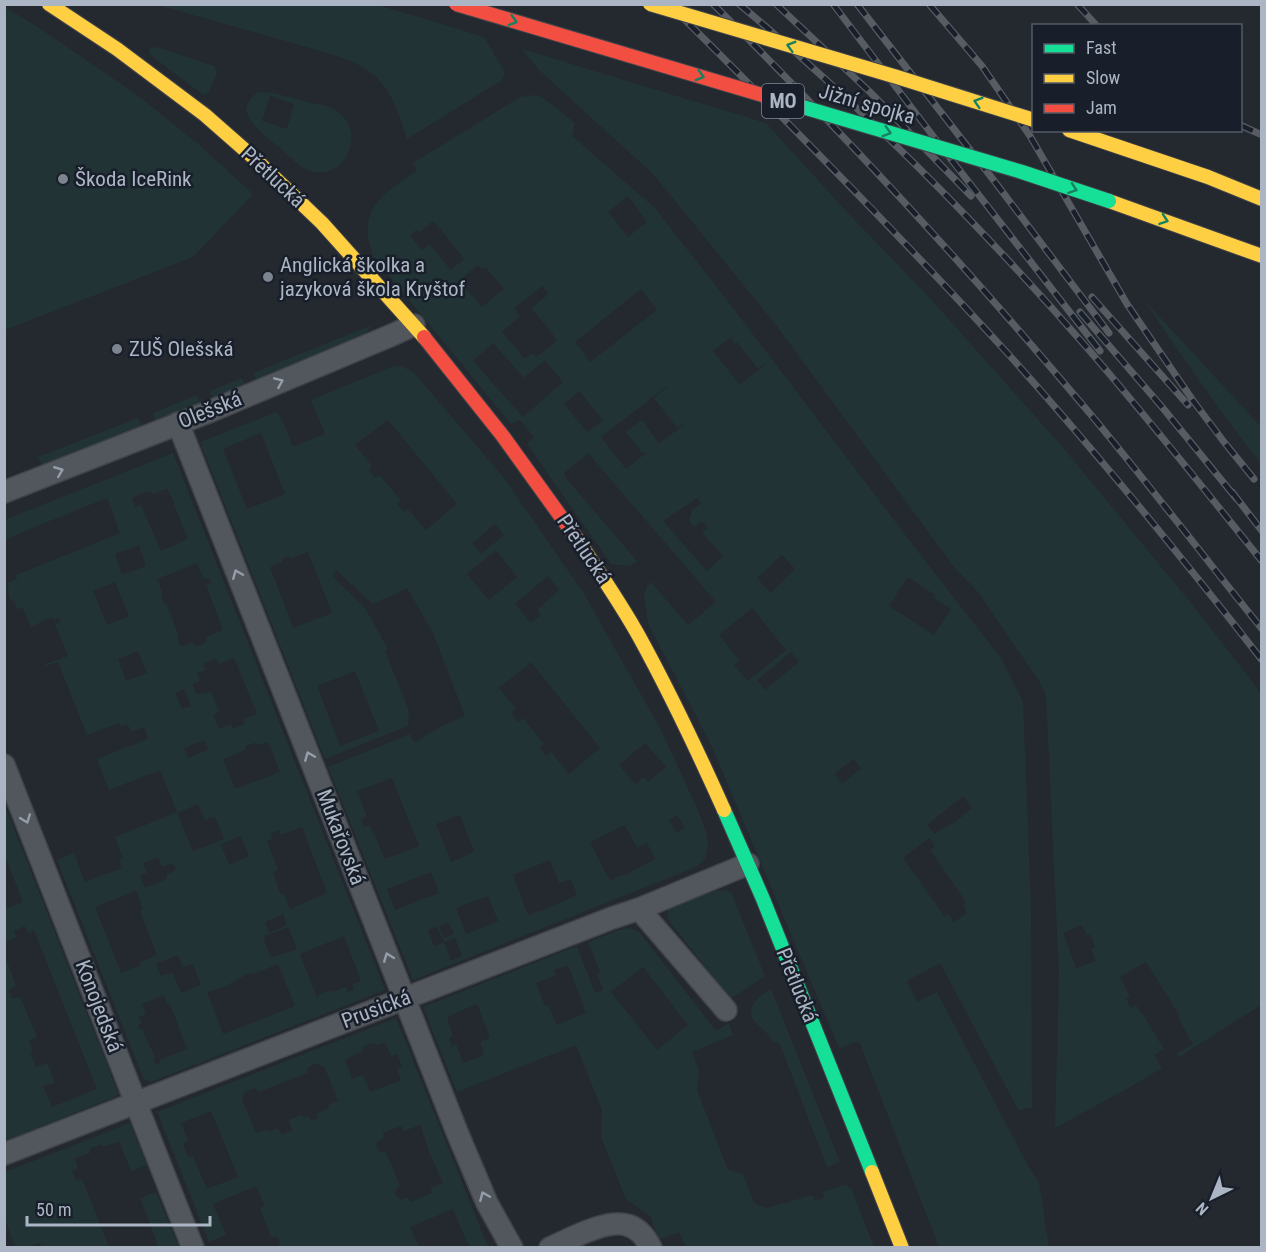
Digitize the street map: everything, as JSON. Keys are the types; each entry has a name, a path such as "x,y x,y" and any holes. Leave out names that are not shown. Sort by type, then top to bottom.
{"main road":[{"name":"Přetlucká","path":"49,4 117,49 206,115 322,223 414,325 502,435 577,538 641,639 699,754 748,864 902,1248"},
{"name":"Jižní spojka","path":"456,4 1022,172 1262,256"},
{"name":"Jižní spojka","path":"650,4 1032,119"},
{"path":"1075,132 1208,177 1262,199"}],"street":[{"name":"Olešská","path":"4,492 414,325"},
{"name":"Mukařovská","path":"178,423 487,1203 512,1248"},
{"name":"Konojedská","path":"4,765 194,1248"},
{"name":"Prusická","path":"4,1154 639,909 748,864"},
{"path":"639,909 726,1010"},
{"path":"550,1248 594,1229 618,1224 636,1229 651,1248"}],"shaded area":[{"path":"157,5 378,5 484,37 504,71 504,76 499,82 407,139 395,104 386,89 374,75 356,63 322,51"},
{"path":"5,7 137,95 198,144 253,194 193,257 5,330"},
{"path":"156,47 214,66 217,73 209,92 202,94 153,57 149,53 150,48"},
{"path":"522,49 766,123 927,295 1060,444 1191,603 1261,693 1261,1005 1179,1057 1177,1053 1193,1044 1178,1018 1180,1016 1146,962 1120,977 1130,996 1126,999 1131,1008 1136,1005 1164,1049 1154,1055 1162,1068 1055,1128 1059,973 1046,695 1039,681 978,592 954,567 776,325 654,175 540,71","holes":["1082,925 1087,935 1090,934 1095,947 1091,949 1096,961 1076,968 1063,933"]},
{"path":"264,92 279,95 335,110 345,119 350,130 351,142 342,163 333,169 321,172 308,170 296,163 260,131 248,116 246,110 248,104 256,94","holes":["270,96 294,104 287,129 262,121"]},
{"path":"536,95 575,123 572,136 655,208 1001,658 1023,702 1031,909 1032,1108 1019,1111 940,963 907,981 917,1002 937,992 1039,1183 1049,1247 939,1247 859,1041 839,1048 712,747 648,623 644,596 651,582 688,625 716,602 588,453 564,473 637,561 630,566 611,564 527,444 534,437 520,420 511,424 373,256 368,227 370,215 383,196 417,171 413,163 520,97","holes":["628,196 647,222 628,237 608,212","433,221 464,259 451,270 429,244 422,250 410,236 416,230 420,232","478,265 482,269 485,267 504,289 482,307 464,286 466,283 462,278","542,286 549,294 531,308 557,341 536,357 532,353 525,359 502,332 520,316 514,308","641,289 657,310 590,362 575,342","734,335 731,339 734,344 737,342 758,369 765,365 738,386 739,384 713,351","493,343 524,378 545,360 563,382 523,417 473,361","668,386 654,398 677,428 683,423 684,425 658,444 642,420 626,432 643,454 646,453 626,469 601,437","579,391 603,420 587,432 564,404","697,498 701,503 692,510 689,521 694,527 702,521 708,528 702,533 723,556 707,571 663,521","782,555 795,569 771,593 757,578","908,577 951,609 934,635 889,606","752,608 786,650 748,681 734,665 740,661 719,635","791,652 799,662 765,690 757,680","853,759 861,768 842,784 835,774","963,796 972,808 953,824 951,823 935,834 927,825","929,838 935,846 930,850 966,902 963,905 967,913 954,922 949,915 945,917 903,858"]},
{"path":"1145,301 1261,427 1261,464 1201,384"},
{"path":"372,325 363,337 257,381 253,373"},
{"path":"402,366 414,373 504,478 584,594 661,730 698,810 706,832 708,846 705,859 696,867 413,980 328,767 410,734 414,743 443,725 465,716 436,641 407,588 373,604 336,570 332,576 365,608 388,649 385,651 409,711 408,726 325,759 200,442 277,412 293,447 325,434 311,400 392,367","holes":["388,420 457,504 426,530 408,509 404,512 397,504 401,501 380,475 375,478 369,470 372,466 355,445","261,433 285,494 247,509 223,449","495,524 504,535 481,554 472,543","496,550 517,577 489,600 467,574","308,552 332,613 293,628 270,567 283,562 282,559 288,556 290,559","548,576 559,590 537,610 541,615 531,623 515,604","531,662 600,748 569,774 551,752 546,756 540,748 544,744 523,718 517,722 511,713 516,709 499,688","355,671 379,731 340,746 317,686","645,743 666,767 648,782 644,777 635,784 619,765","392,778 419,846 385,859 370,825 364,827 361,819 367,817 357,791","460,815 474,852 451,862 436,824","677,815 685,827 677,833 669,820","625,825 637,848 647,843 655,859 610,881 590,842","550,860 559,883 571,879 577,895 528,915 513,875","431,872 439,893 395,910 387,889","488,896 498,921 466,934 456,908","448,922 454,934 444,938 439,926","437,926 444,942 434,946 428,930","455,938 462,956 451,960 444,942"]},
{"path":"242,378 245,386 213,399 210,391"},
{"path":"197,395 200,403 156,421 153,413"},
{"path":"138,418 142,427 42,465 38,457"},
{"path":"173,453 385,990 151,1082 144,1080 57,860 74,853 85,882 122,868 119,860 123,858 115,837 177,812 160,770 109,790 97,759 148,739 144,727 131,732 128,725 121,727 119,723 87,735 58,662 46,666 46,664 68,656 55,624 61,622 60,618 53,620 52,617 31,627 22,607 17,609 14,600 11,601 7,588 8,583 17,579 16,575 120,533 107,498 5,540 4,520","holes":["167,489 188,539 161,551 141,505 135,507 132,499 150,491 153,494","139,545 146,566 122,575 115,554","197,563 204,579 209,578 211,583 206,585 223,630 206,637 207,642 195,647 193,642 181,647 166,603 164,604 157,579","115,582 129,616 107,625 93,591","138,651 147,673 126,681 118,659","234,658 257,714 244,719 245,724 233,729 231,724 219,729 213,715 219,712 211,692 196,694 193,684 200,681 197,673 205,670 203,664 216,659 219,664","184,689 191,706 182,709 175,693","204,740 208,750 188,758 184,748","268,742 280,772 235,789 223,759 245,750 247,745 255,743 260,745","198,804 205,820 215,817 224,839 193,851 177,813","302,827 327,893 290,909 284,894 281,895 273,873 278,870 267,841 272,839 271,833 279,830 281,835","241,836 249,856 229,865 221,844","158,857 162,867 173,863 176,870 166,875 167,879 145,888 140,876 147,873 143,863","136,891 143,909 140,911 157,955 140,962 141,965 121,973 95,907","283,914 287,925 269,933 265,922","288,927 297,949 271,958 263,937","344,936 361,981 352,984 354,990 348,992 346,987 318,995 317,998 300,954","178,955 183,967 193,964 201,985 181,993 172,972 161,976 156,964","278,964 295,1006 223,1034 207,992 229,985 247,975","164,995 168,1005 170,1004 187,1049 161,1059 159,1065 153,1062 155,1057 143,1032 144,1029 140,1030 138,1025 142,1024 139,1017 146,1014 142,1004"]},
{"path":"5,806 119,1095 5,1141 5,956 16,986 9,990 12,999 20,997 37,1037 29,1041 33,1051 30,1052 36,1067 47,1063 55,1083 43,1086 52,1107 97,1089 34,930 28,933 25,926 14,931 16,937 5,942 5,909 23,902 5,856"},
{"path":"715,891 731,892 765,976 735,996 728,998 668,919 668,908"},
{"path":"628,928 641,934 716,1031 729,1023 733,1035 692,1052 699,1071 697,1090 728,1170 743,1174 754,1203 766,1208 813,1195 815,1201 824,1198 823,1192 843,1185 851,1188 874,1247 686,1247 679,1232 659,1240 650,1216 626,1199 601,1137 602,1110 576,1045 457,1092 423,1007 577,946 595,993 603,990 597,974 600,972 588,942","holes":["568,965 586,1013 557,1025 548,1005 545,1006 536,983 556,975 554,970","643,967 688,1025 657,1050 611,992","477,1004 490,1038 480,1042 484,1055 463,1063 456,1044 452,1046 449,1038 453,1036 447,1017"]},
{"path":"771,989 840,1162 827,1167 779,1042 773,1043 751,1014 751,1009 757,999"},
{"path":"396,1018 488,1247 470,1247 453,1209 410,1227 419,1247 279,1247 278,1238 271,1237 260,1208 265,1206 256,1186 213,1204 226,1235 209,1242 157,1112","holes":["385,1042 391,1056 397,1054 402,1067 397,1069 401,1080 370,1092 363,1075 352,1079 345,1060 364,1050 363,1048 368,1044 377,1045","317,1063 324,1066 338,1101 317,1113 318,1118 311,1121 309,1116 304,1118 302,1115 288,1120 292,1130 282,1135 278,1128 256,1133 242,1099 245,1092 254,1088 259,1092 307,1073 308,1067","211,1111 238,1177 207,1189 193,1156 188,1157 183,1144 188,1141 181,1123","420,1125 443,1183 430,1188 432,1193 410,1202 408,1197 401,1200 397,1197 395,1192 400,1186 386,1152 379,1151 376,1146 378,1141 384,1138 383,1133 401,1126 404,1131"]},
{"path":"130,1123 147,1165 131,1171 119,1141 89,1149 90,1153 75,1158 78,1169 72,1171 76,1181 82,1179 109,1247 42,1247 40,1243 27,1247 15,1247 5,1219 5,1172"},
{"path":"156,1192 179,1247 153,1247 158,1245 140,1198"}],"railway":[{"path":"669,4 842,178 1010,356 1139,506 1262,660"},
{"path":"713,4 860,154 1001,310 1114,442 1262,629"},
{"path":"739,4 832,85 964,213 1110,375 1261,560"},
{"path":"776,4 870,92 971,196"},
{"path":"833,4 1100,351"},
{"path":"857,4 1109,333"},
{"path":"929,4 982,66 1030,136 1127,304 1194,402 1254,479"},
{"path":"1077,4 1095,24"},
{"path":"1242,126 1262,135"},
{"path":"1092,297 1188,405"},
{"path":"1080,312 1236,498"},
{"path":"1232,492 1262,531"}],"traffic: fast":[{"path":"769,97 1022,172 1109,201"},
{"path":"724,810 763,899 872,1172"}],"traffic: slow":[{"path":"49,4 117,49 205,115 254,158 322,223 424,337"},
{"path":"650,4 1032,119"},
{"path":"1075,132 1208,177 1262,199"},
{"path":"1109,201 1262,256"},
{"path":"577,539 641,640 724,810"},
{"path":"872,1172 902,1248"}],"traffic: jam":[{"path":"456,4 769,97"},
{"path":"424,337 502,435 577,539"}],"place":[{"name":"Škoda IceRink","path":"63,179"},
{"name":"Anglická školka a jazyková škola Kryštof","path":"268,277"},
{"name":"ZUŠ Olešská","path":"117,349"}]}
